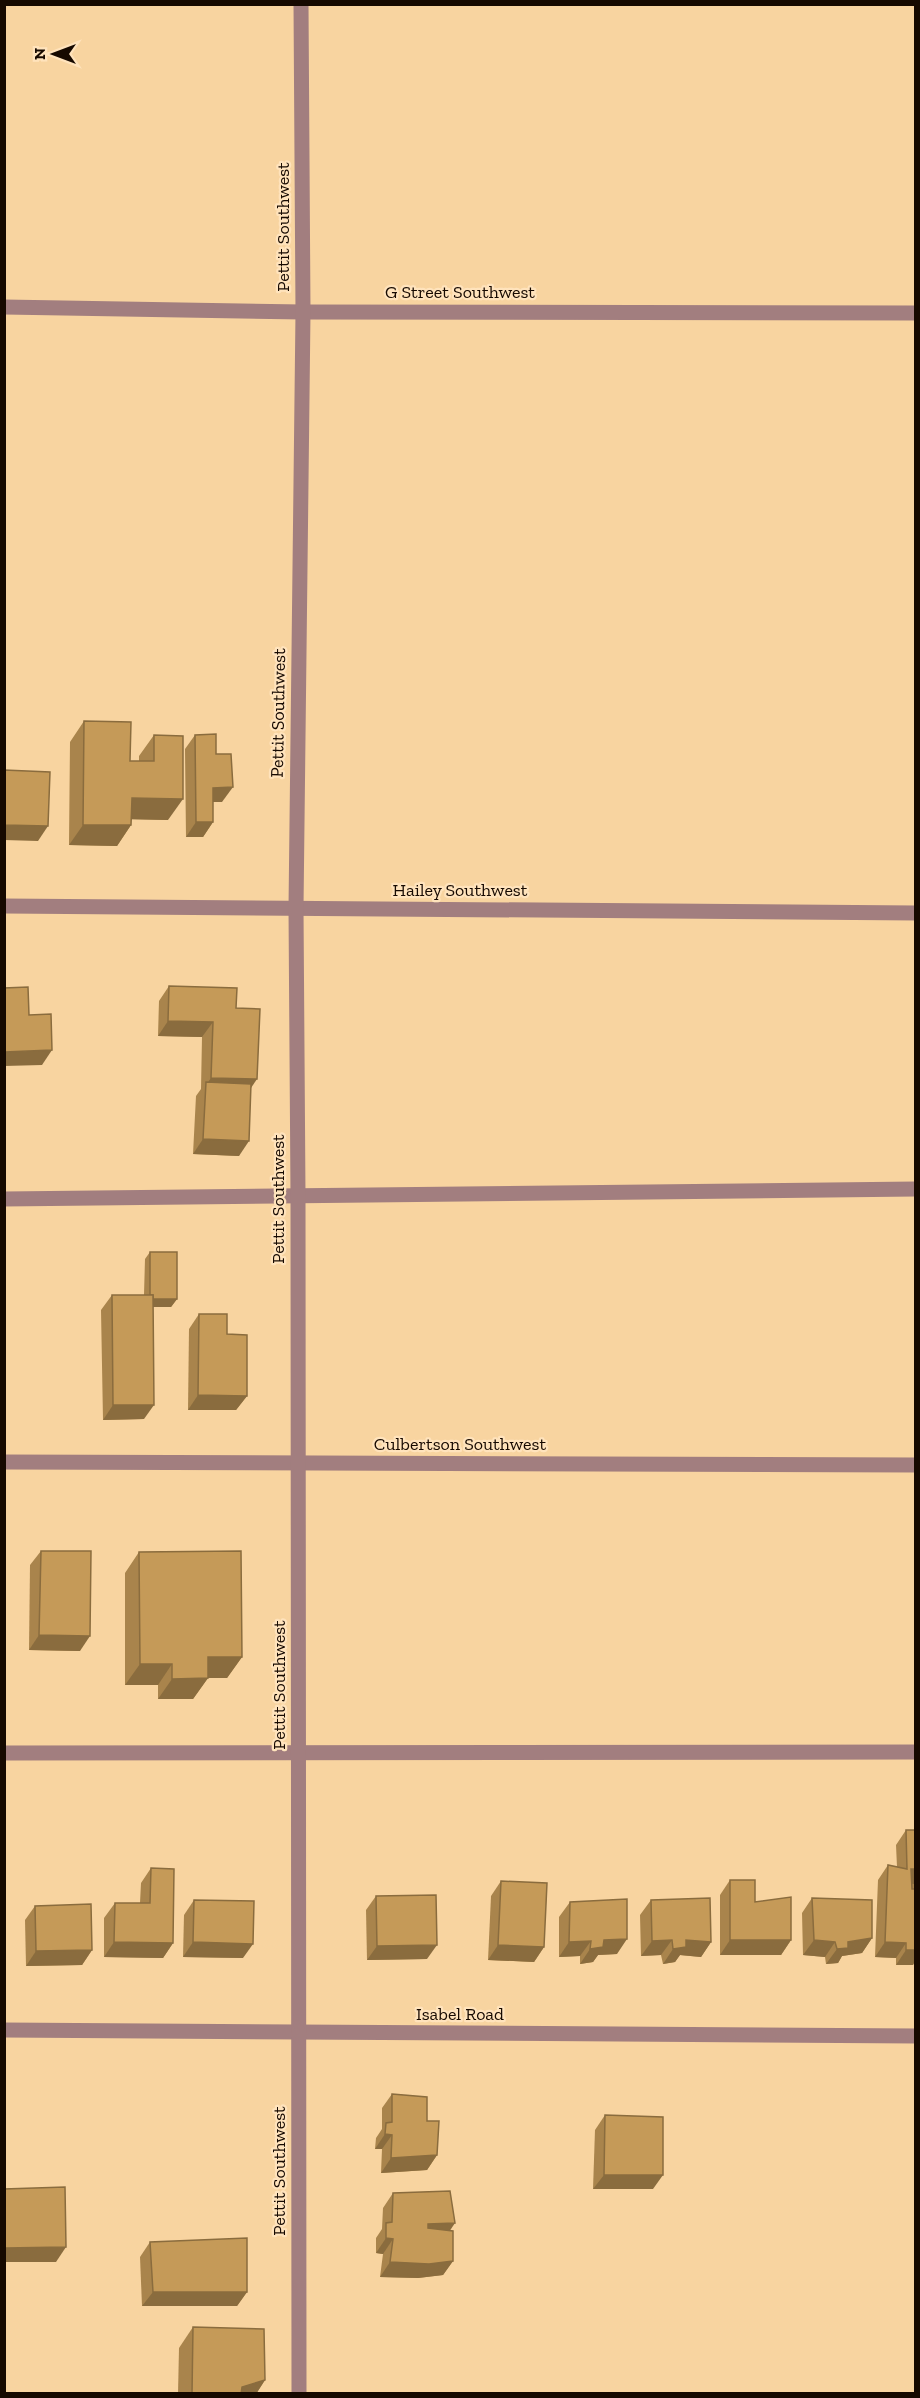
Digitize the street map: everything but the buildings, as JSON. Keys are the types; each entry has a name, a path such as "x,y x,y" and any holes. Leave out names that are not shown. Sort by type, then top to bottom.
{"street":[{"name":"Pettit Southwest","path":"299,2394 296,908 303,312 301,4"},
{"name":"G Street Southwest","path":"4,307 303,312 915,313"},
{"name":"Hailey Southwest","path":"4,906 915,913"},
{"path":"4,1199 915,1189"},
{"name":"Culbertson Southwest","path":"4,1462 915,1465"},
{"path":"4,1753 915,1752"},
{"name":"Isabel Road","path":"4,2030 915,2036"}]}
